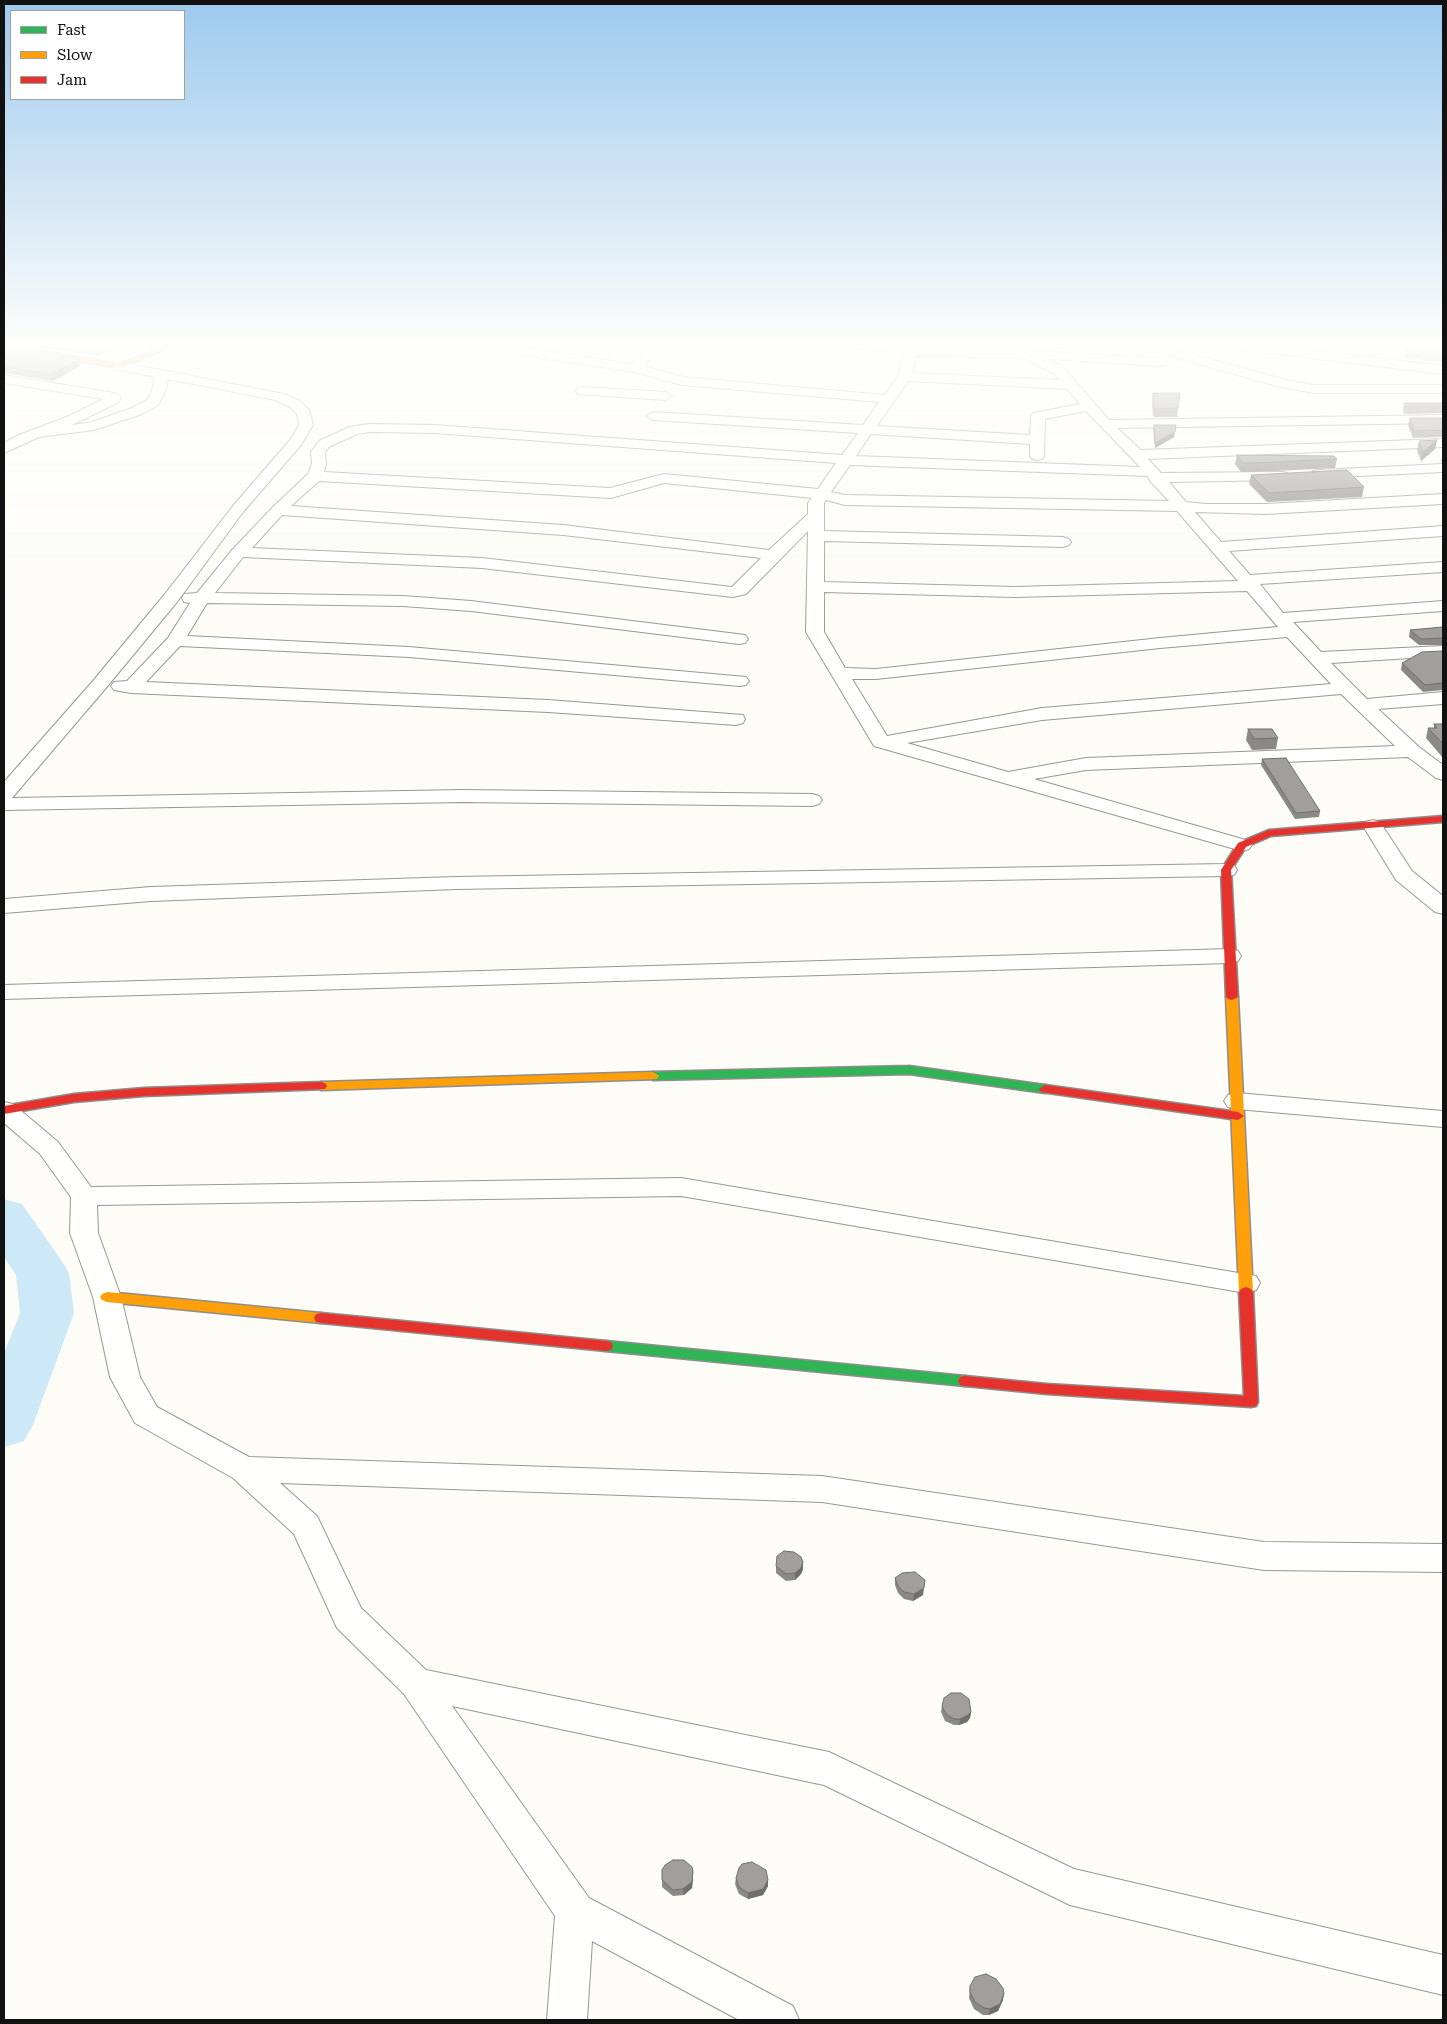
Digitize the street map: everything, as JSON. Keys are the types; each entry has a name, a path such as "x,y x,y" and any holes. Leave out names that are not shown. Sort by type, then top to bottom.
{"street":[{"path":"4,449 23,438"},
{"path":"4,794 99,686 171,598 238,509 298,438"},
{"path":"131,687 175,640 202,598 239,552 278,510 315,476 319,464 318,452 324,444 336,438"},
{"path":"570,438 875,462 1037,468 1152,475 1255,478 1443,468"},
{"path":"635,443 638,438"},
{"path":"861,438 816,503 815,632 881,742 1242,845"},
{"path":"1014,438 1038,440 1037,468"},
{"path":"1120,438 1137,455 1152,475 1250,583 1279,618 1345,688 1412,751 1443,774"},
{"path":"296,442 324,444"},
{"path":"1137,455 1443,443"},
{"path":"315,476 611,493 664,478 822,494 845,500 1180,506 1206,509 1266,509 1443,499"},
{"path":"278,510 563,530 773,555"},
{"path":"239,552 482,563 733,592 740,590 773,555 817,514"},
{"path":"1217,547 1443,531"},
{"path":"815,536 1063,542"},
{"path":"814,588 1015,592 1250,583 1443,567"},
{"path":"171,598 402,601 500,610 739,639"},
{"path":"1279,618 1443,606"},
{"path":"839,673 876,674 1160,642 1293,631"},
{"path":"175,640 409,652 740,681"},
{"path":"1318,658 1443,651"},
{"path":"99,686 548,706 736,719"},
{"path":"881,742 1042,714 1345,688"},
{"path":"1363,705 1443,698"},
{"path":"1008,778 1086,764 1412,751"},
{"path":"4,804 462,796 812,800"},
{"path":"107,1297 1047,1389 1251,1402 1226,870 1242,845 1269,833 1443,820"},
{"path":"1373,826 1404,875 1443,907"},
{"path":"4,906 151,894 446,883 1226,870"},
{"path":"4,992 1230,956"},
{"path":"4,1110 74,1098 144,1092 729,1073 909,1070 1237,1108 1443,1119"},
{"path":"4,1110 49,1148 84,1196 84,1233 107,1297 125,1377 146,1415 244,1469 306,1525 349,1618 416,1683 575,1911 779,2020"},
{"path":"84,1196 681,1187 1246,1283"},
{"path":"244,1469 822,1489 1264,1556 1443,1558"},
{"path":"416,1683 829,1769 1070,1886 1443,1975"},
{"path":"567,2020 575,1911"}],"building":[{"path":"1155,438 1163,438 1155,443"},
{"path":"1437,440 1423,452 1419,441"},
{"path":"1237,455 1334,456 1337,459 1242,463"},
{"path":"1347,470 1364,487 1269,493 1251,475"},
{"path":"1443,627 1443,638 1421,639 1410,630"},
{"path":"1443,651 1443,683 1425,685 1402,663 1422,652"},
{"path":"1434,724 1443,724 1443,744 1428,728 1437,728"},
{"path":"1248,729 1272,729 1278,738 1254,739"},
{"path":"1286,758 1320,811 1296,813 1262,759"},
{"path":"784,1551 794,1552 801,1557 803,1562 801,1568 795,1573 786,1574 776,1566 777,1556"},
{"path":"915,1572 925,1580 924,1588 914,1594 904,1592 898,1586 895,1578 902,1573"},
{"path":"951,1693 961,1693 969,1699 971,1712 968,1715 960,1719 954,1719 946,1714 942,1706 944,1698"},
{"path":"673,1860 684,1860 692,1867 692,1882 683,1889 673,1890 662,1880 662,1870 665,1865"},
{"path":"752,1862 766,1870 768,1880 763,1889 748,1893 739,1887 736,1878 742,1864"},
{"path":"986,1974 996,1979 1003,1988 1004,1994 1000,2004 990,2009 984,2008 975,2002 970,1992 970,1986 975,1977"}],"waterway":[{"path":"4,1217 42,1273 47,1313 4,1425"}],"traffic: fast":[{"path":"653,1076 909,1070 1045,1089"},
{"path":"606,1346 965,1381"}],"traffic: slow":[{"path":"1232,997 1246,1292"},
{"path":"321,1086 653,1076"},
{"path":"107,1297 321,1318"}],"traffic: jam":[{"path":"1232,997 1226,870 1242,845 1269,833 1443,819"},
{"path":"4,1110 74,1098 144,1092 321,1086"},
{"path":"1045,1089 1238,1116"},
{"path":"965,1381 1047,1389 1251,1402 1246,1292"},
{"path":"321,1318 606,1346"}]}
